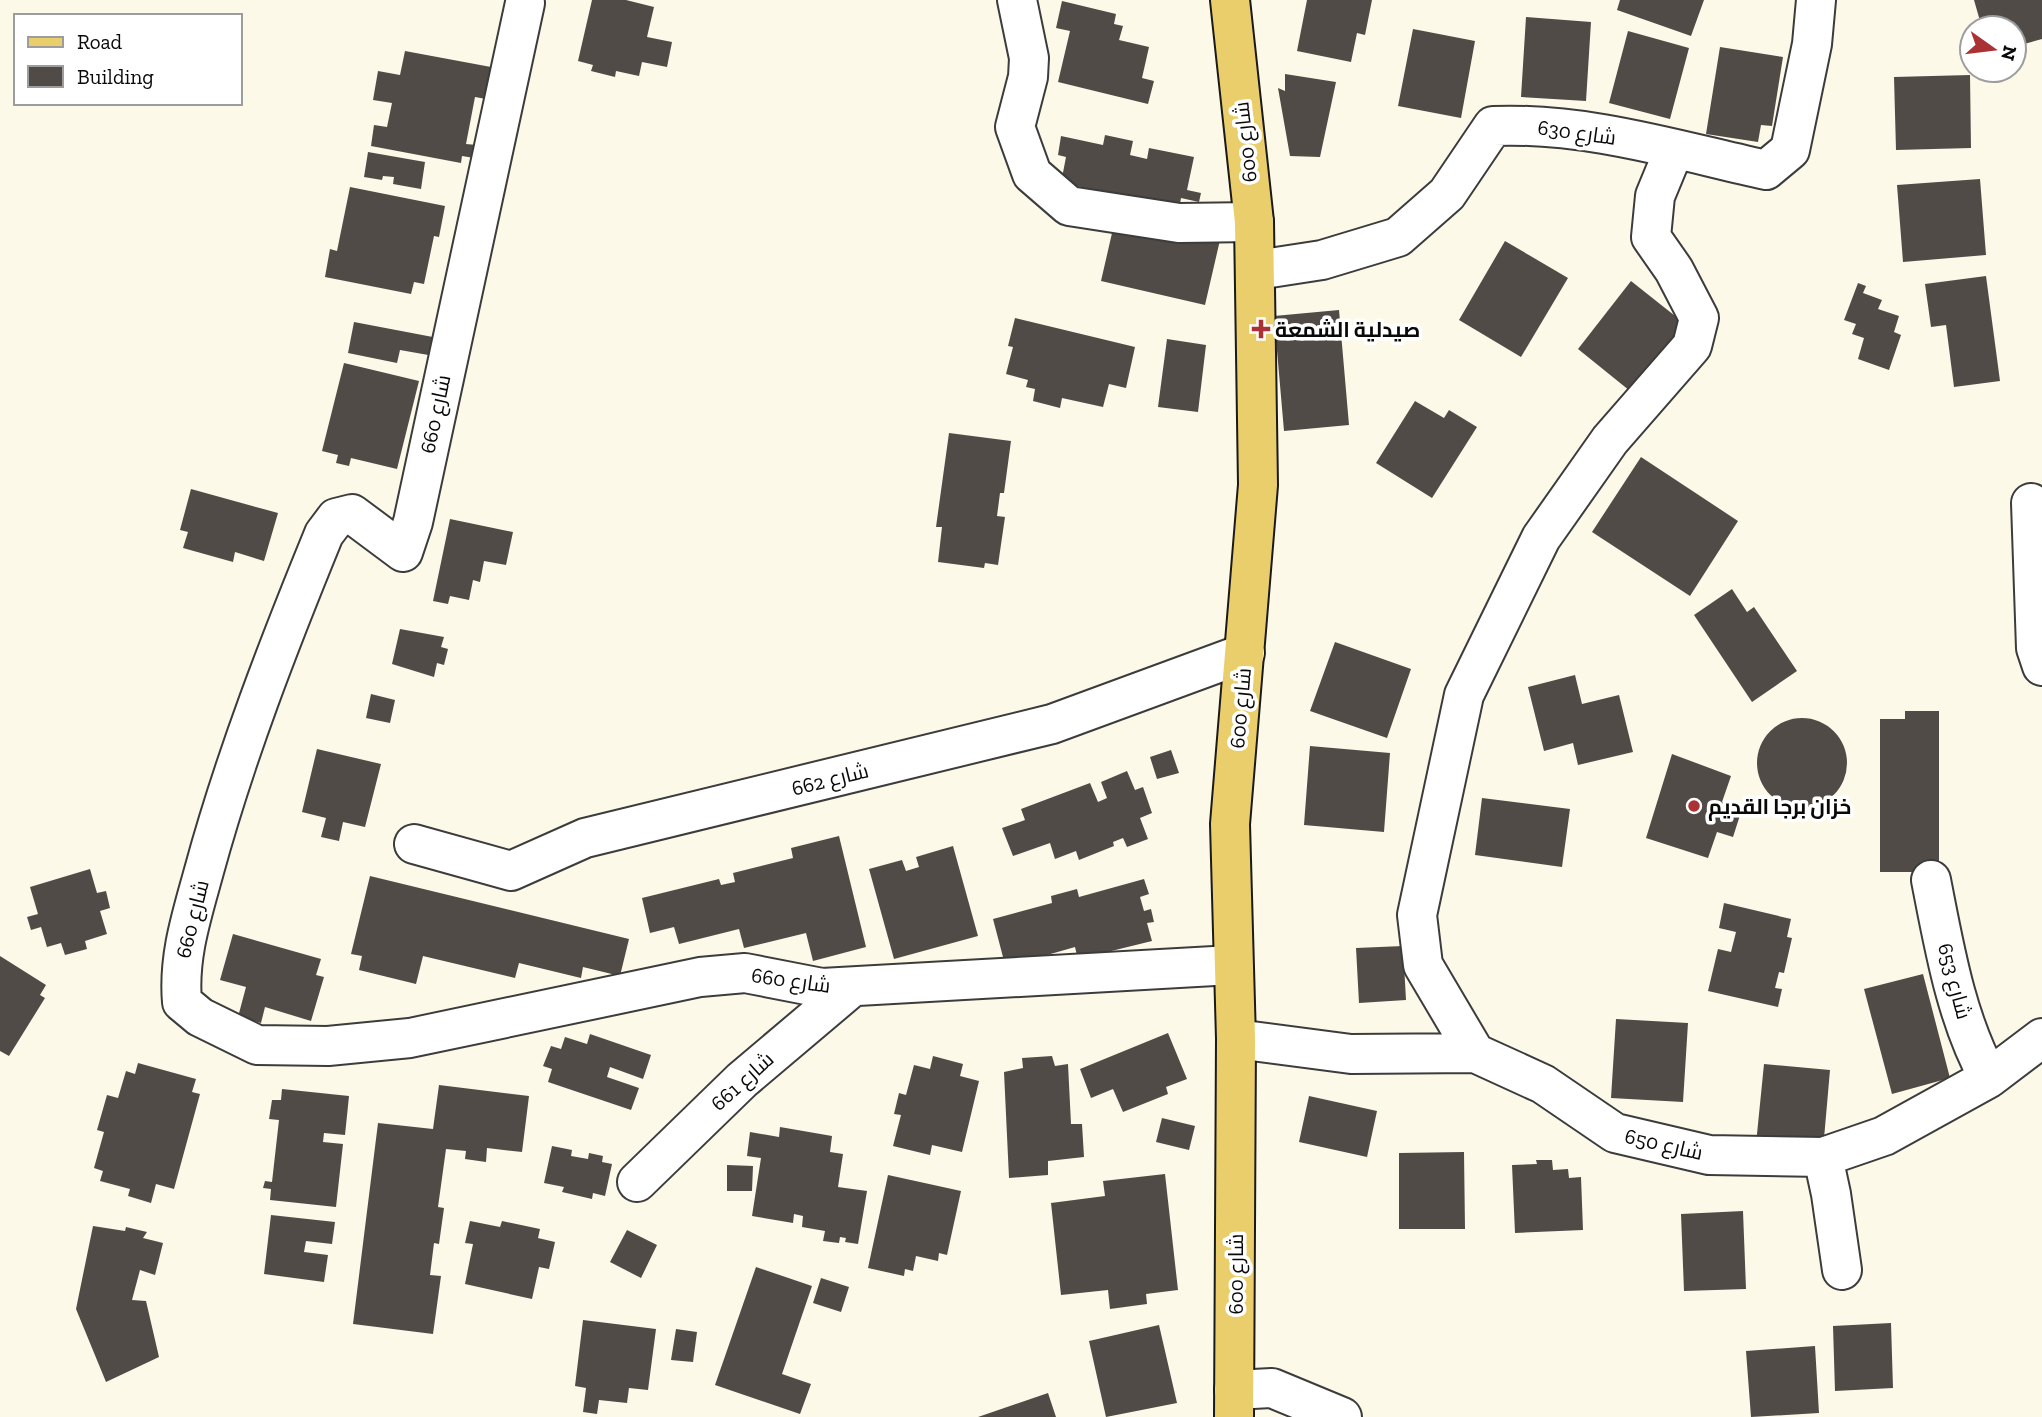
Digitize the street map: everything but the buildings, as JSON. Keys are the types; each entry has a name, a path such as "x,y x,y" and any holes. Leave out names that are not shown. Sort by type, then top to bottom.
{"main road":[{"name":"شارع 600","path":"1230,0 1257,270 1258,485 1230,824 1236,1039 1234,1403"}],"street":[{"path":"1017,0 1029,58 1028,77 1015,127 1032,174 1069,206 1179,223 1254,222"},
{"name":"شارع 630","path":"1257,270 1322,260 1398,237 1447,194 1493,126 1548,126 1766,170 1790,150 1812,44 1816,0"},
{"name":"شارع 660","path":"525,3 413,522 404,552 352,514 336,518 324,534 224,799 183,947 179,974 182,1002 200,1017 257,1045 328,1046 410,1038 700,977 745,973 800,986 852,986 1232,965"},
{"path":"1475,1053 1423,965 1417,915 1436,818 1464,695 1541,538 1610,440 1692,346 1699,318 1674,270 1651,237 1655,196 1674,150"},
{"path":"2031,503 2036,648 2042,666"},
{"name":"شارع 662","path":"414,844 511,871 585,838 1052,724 1245,653"},
{"name":"شارع 653","path":"1931,880 1942,938 1966,1024 1989,1078"},
{"name":"شارع 661","path":"638,1182 742,1080 852,986"},
{"name":"شارع 650","path":"1236,1039 1352,1054 1475,1053 1544,1084 1615,1133 1709,1155 1822,1157 1884,1136 1989,1078 2042,1038"},
{"path":"1822,1157 1831,1194 1842,1270"},
{"path":"1234,1403 1272,1388 1342,1417"}],"place":[{"name":"صيدلية الشمعة","path":"1261,329"},
{"name":"خزان برجا القديم","path":"1694,806"}]}
